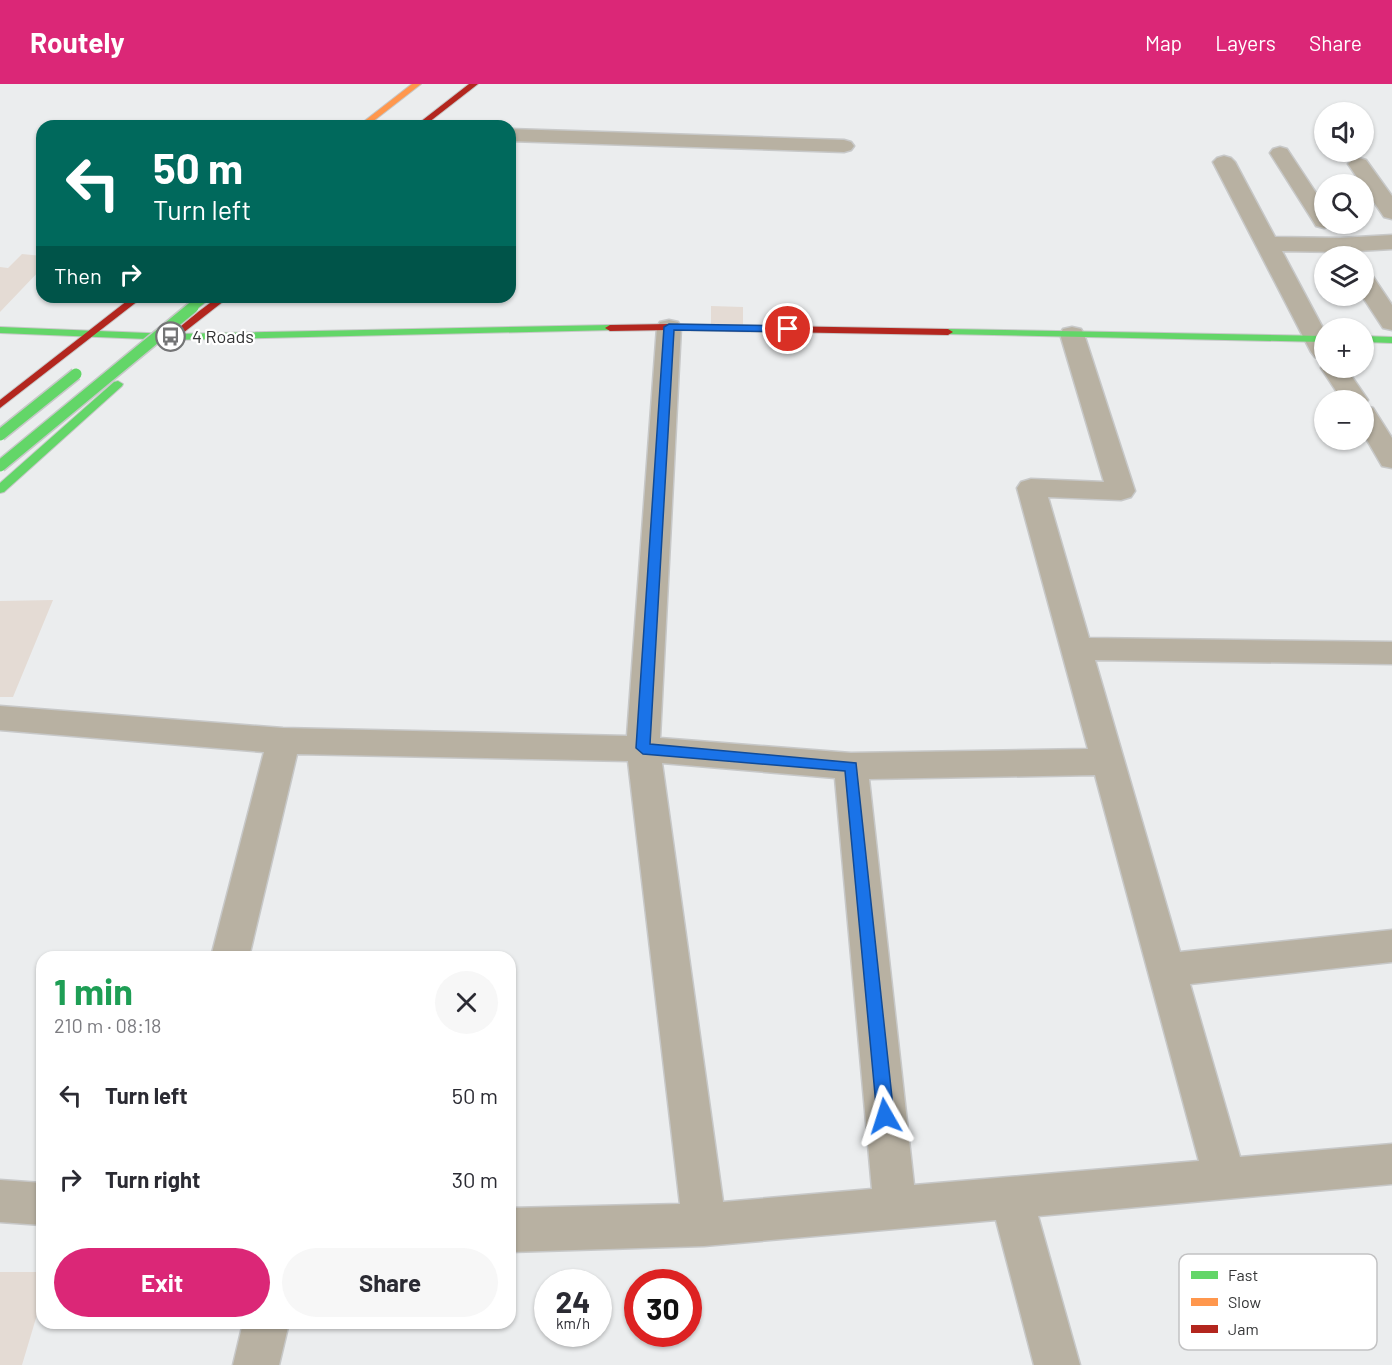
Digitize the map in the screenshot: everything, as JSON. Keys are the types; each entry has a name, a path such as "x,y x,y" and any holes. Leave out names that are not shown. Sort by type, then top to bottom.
{"street":[{"path":"370,120 417,84"},
{"path":"427,120 474,84"},
{"path":"516,135 844,146"},
{"path":"1280,153 1314,205"},
{"path":"1224,162 1314,329"},
{"path":"1359,164 1392,212"},
{"path":"1371,246 1392,242"},
{"path":"1267,244 1314,248"},
{"path":"1374,295 1392,323"},
{"path":"0,405 130,303"},
{"path":"0,466 198,303"},
{"path":"0,489 171,337 216,303"},
{"path":"109,349 147,319"},
{"path":"0,330 171,337 669,327 1072,334 1314,343"},
{"path":"669,327 643,748 704,1225"},
{"path":"1072,334 1121,491 1031,488 1225,1179"},
{"path":"1374,339 1392,340"},
{"path":"0,435 90,363"},
{"path":"1374,430 1392,460"},
{"path":"1076,649 1392,653"},
{"path":"0,718 282,741 643,748 851,766 1108,762"},
{"path":"231,951 282,741"},
{"path":"851,766 895,1209"},
{"path":"1167,970 1392,946"},
{"path":"516,1230 704,1225 1392,1164"},
{"path":"1012,1198 1057,1365"},
{"path":"0,1201 36,1204"},
{"path":"256,1365 265,1329"}],"building":[{"path":"22,254 36,255 36,274 0,312 0,267 8,268"},
{"path":"711,306 743,307 743,326 711,326"},
{"path":"53,600 13,697 0,697 0,601"},
{"path":"0,1272 36,1272 36,1318 22,1365 0,1365"}],"traffic: fast":[{"path":"0,466 198,303"},
{"path":"0,330 171,337 610,328"},
{"path":"948,332 1314,339"},
{"path":"1374,339 1392,340"},
{"path":"0,435 76,374"},
{"path":"0,489 118,384"}],"traffic: slow":[{"path":"370,120 417,84"}],"traffic: jam":[{"path":"427,120 474,84"},
{"path":"0,405 130,303"},
{"path":"170,338 216,303"},
{"path":"610,328 948,332"}],"place":[{"name":"4 Roads","path":"171,337"}],"route":[{"path":"788,329 669,327 643,748 851,766 885,1116"}]}
